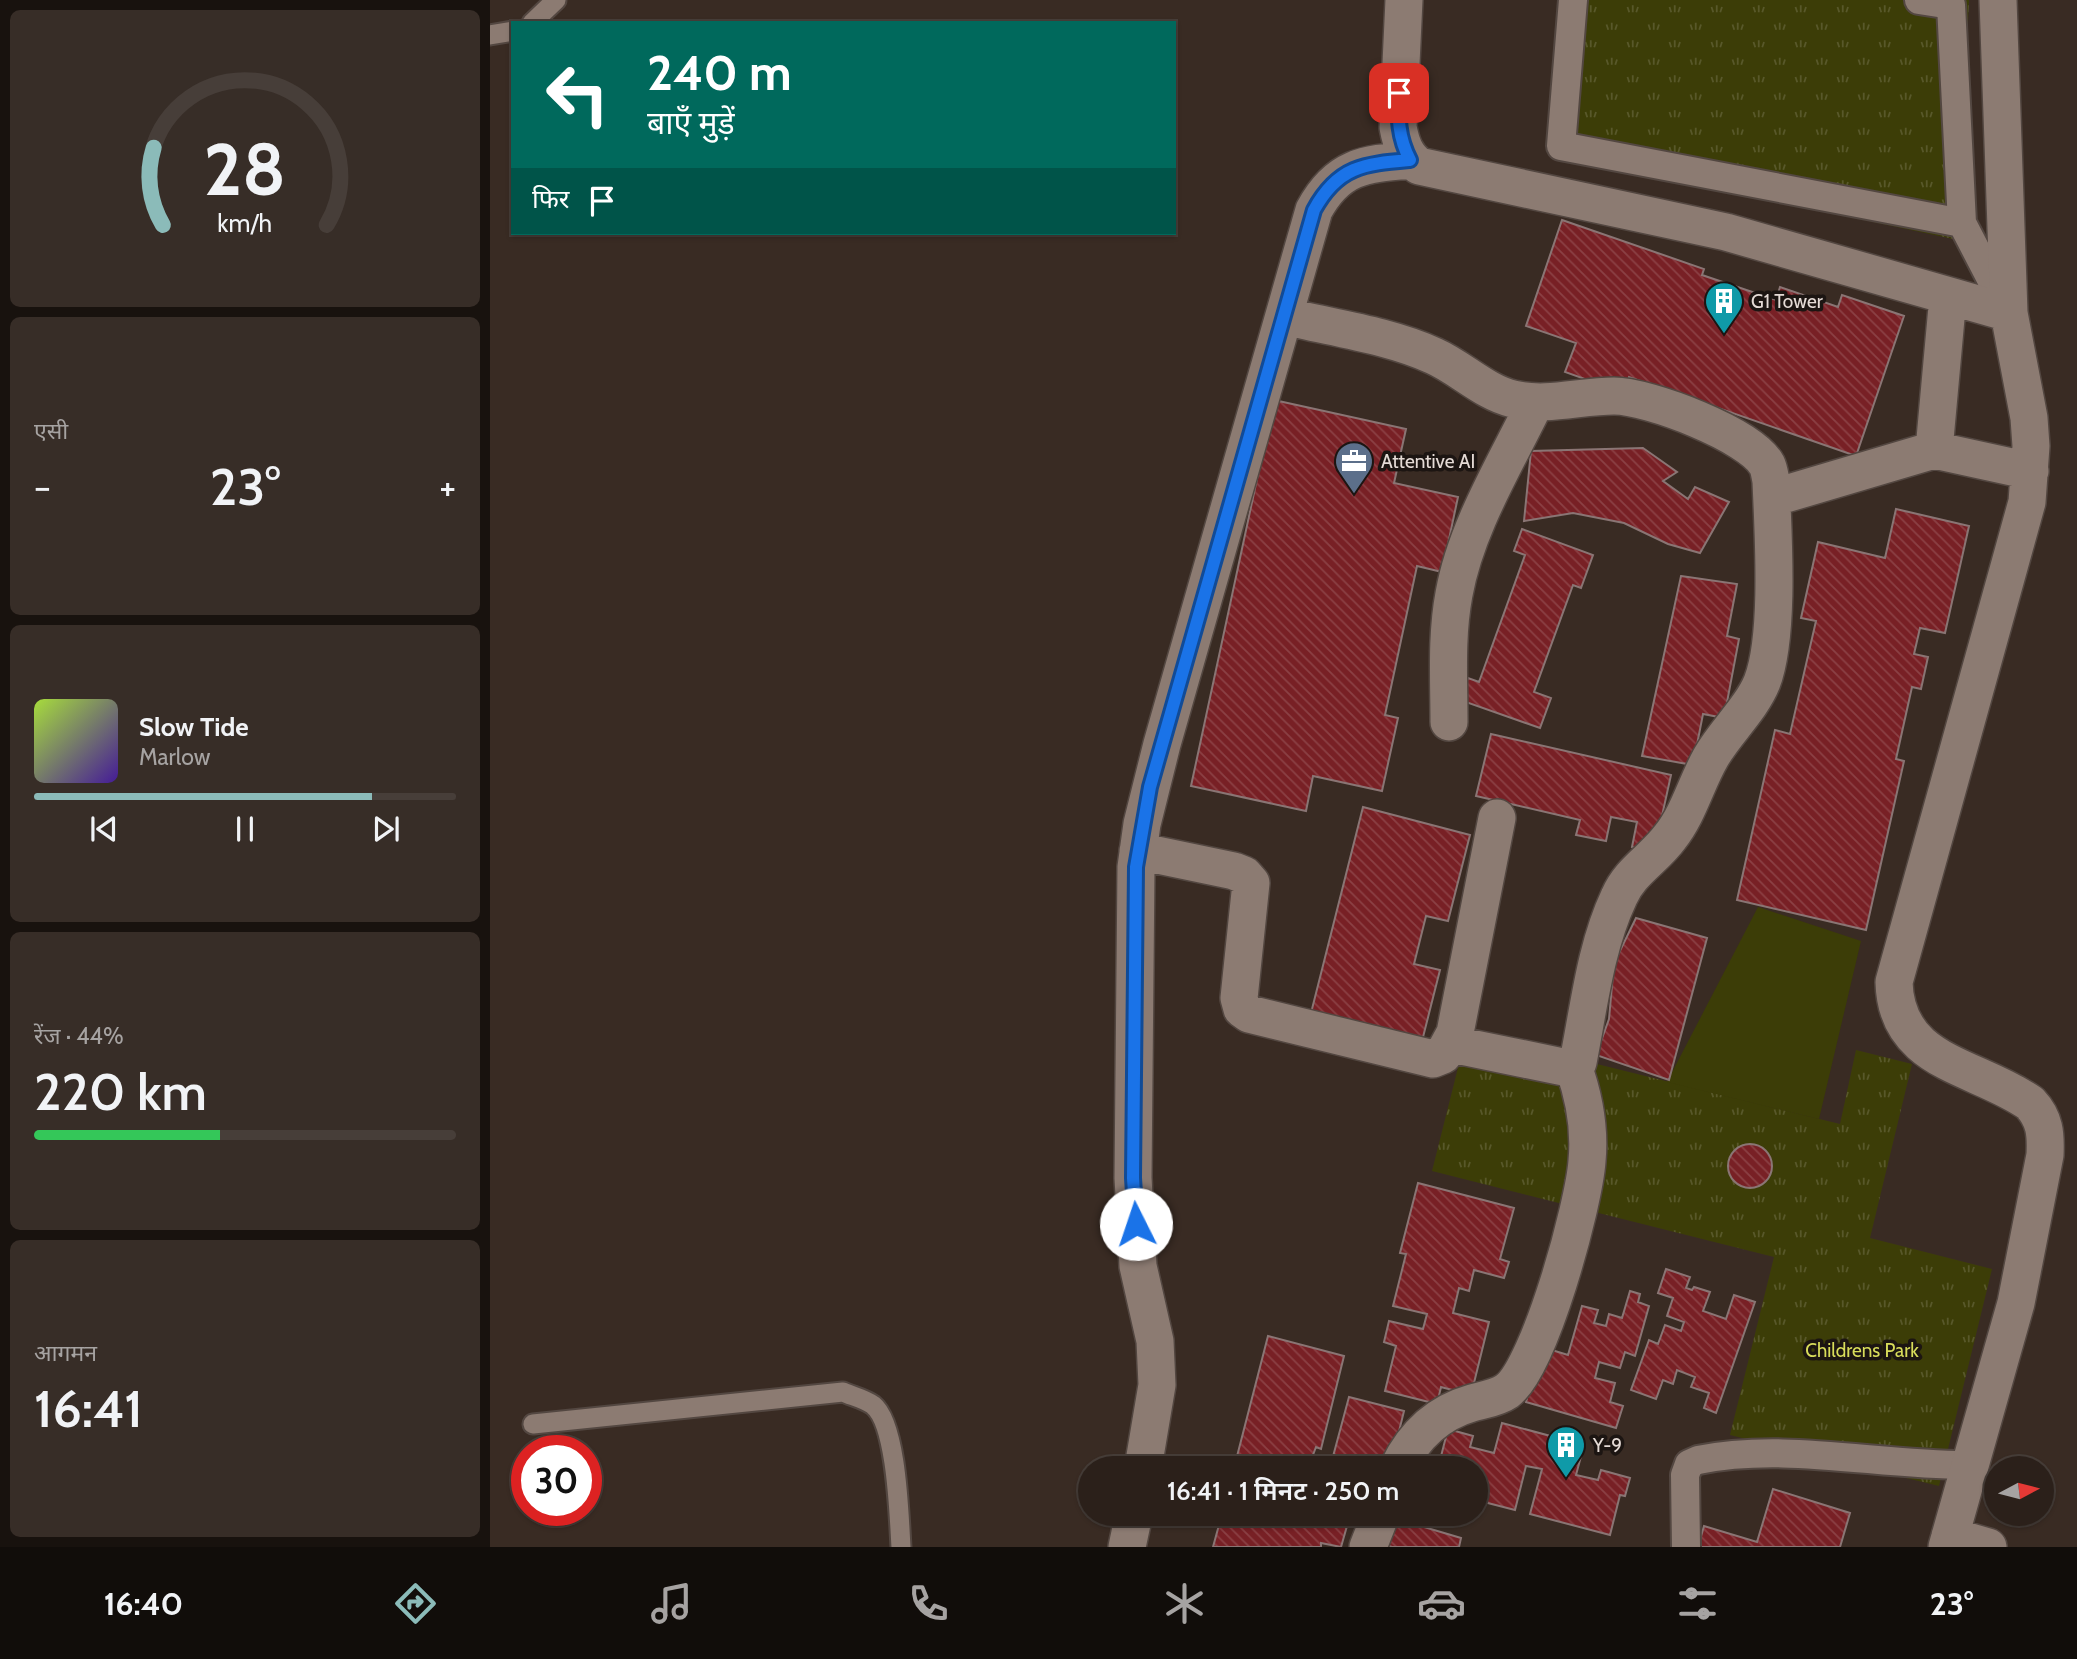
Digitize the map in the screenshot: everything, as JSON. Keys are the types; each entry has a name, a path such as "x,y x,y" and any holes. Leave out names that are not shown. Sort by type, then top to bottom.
{"street":[{"path":"1404,0 1398,127 1401,143 1410,160"},
{"path":"1573,0 1562,146 1962,223"},
{"path":"1919,0 1951,5 1962,223 2009,313"},
{"path":"1988,1547 1949,1542 2016,1303 2043,1168 2046,1133 2040,1113 2024,1098 1918,1045 1902,1025 1895,1003 1894,982 2027,502 2031,471 2029,418 2009,313 1998,0"},
{"path":"1145,1456 1157,1385 1155,1341 1138,1266 1133,1178 1138,851 1159,755 1314,210 1325,189 1342,174 1372,163 1410,160 1434,170 1726,232 2009,313"},
{"path":"1934,450 1948,296"},
{"path":"1284,316 1410,347 1457,368 1487,388 1511,398 1535,402 1588,397 1634,397 1690,416 1758,455 1767,465 1772,498 1772,607 1766,667 1761,684 1710,758 1679,824 1660,850 1643,863 1619,896 1598,959 1578,1062 1568,1068 1451,1044"},
{"path":"1449,722 1449,635 1454,594 1465,554 1535,402"},
{"path":"1772,498 1934,450 2031,471"},
{"path":"1138,851 1234,870 1244,874 1251,883 1239,998 1242,1009 1249,1014 1433,1059 1443,1055 1451,1044 1497,818"},
{"path":"1405,1456 1416,1437 1428,1427 1461,1407 1508,1390 1520,1374 1543,1326 1561,1278 1582,1199 1588,1160 1585,1112 1573,1066"},
{"path":"1686,1547 1685,1475 1689,1464 1698,1460 1766,1452 1919,1466 1970,1465"},
{"path":"1127,1547 1131,1526"},
{"path":"1368,1547 1376,1526"}],"lane":[{"path":"534,21 556,0"},
{"path":"490,35 511,31"},
{"path":"533,1424 843,1392 873,1405 884,1420 895,1466 901,1547"}],"green space":[{"path":"1574,0 1969,0 1958,240 1558,155"},
{"path":"1758,907 1861,941 1819,1119 1667,1082"},
{"name":"Childrens Park","path":"1467,1032 1840,1124 1856,1050 1912,1064 1870,1238 1992,1269 1939,1486 1730,1435 1774,1257 1432,1171"}],"building":[{"name":"G1 Tower","path":"1562,220 1704,269 1702,275 1776,300 1780,287 1838,307 1842,295 1904,316 1856,456 1629,377 1624,393 1565,372 1576,343 1526,326"},
{"path":"1274,400 1406,429 1394,483 1458,497 1442,572 1417,566 1385,715 1398,718 1382,791 1313,776 1306,811 1191,786"},
{"path":"1643,448 1677,472 1663,481 1688,499 1695,487 1729,502 1700,553 1668,544 1624,523 1573,513 1524,521 1531,451"},
{"path":"1896,509 1969,526 1945,633 1920,628 1914,654 1928,657 1921,689 1912,687 1896,759 1904,761 1866,930 1737,900 1775,730 1790,734 1816,621 1801,618 1818,542 1885,558"},
{"path":"1522,529 1593,555 1581,588 1573,585 1534,692 1551,698 1540,728 1460,700 1468,678 1479,682 1525,555 1514,551"},
{"path":"1681,576 1737,584 1727,636 1739,639 1724,718 1703,714 1693,765 1642,756"},
{"path":"1491,734 1671,775 1654,852 1632,847 1637,822 1611,817 1606,841 1576,835 1580,820 1476,796"},
{"path":"1363,807 1470,835 1448,921 1426,916 1414,964 1440,970 1421,1045 1310,1017"},
{"path":"1636,918 1707,938 1669,1080 1596,1055 1609,1019 1614,963"},
{"path":"1750,1144 1765,1151 1772,1166 1765,1181 1750,1188 1735,1181 1728,1166 1735,1151"},
{"path":"1418,1183 1514,1208 1500,1259 1509,1262 1504,1278 1474,1270 1469,1291 1459,1288 1453,1313 1489,1322 1471,1395 1441,1387 1437,1404 1385,1391 1396,1346 1384,1342 1389,1321 1423,1329 1427,1314 1393,1306 1406,1254 1400,1253"},
{"path":"1666,1269 1690,1277 1686,1288 1692,1290 1694,1287 1710,1292 1703,1311 1726,1319 1734,1295 1755,1302 1716,1413 1704,1408 1709,1393 1691,1387 1695,1377 1677,1370 1673,1384 1663,1380 1656,1399 1631,1390 1649,1340 1658,1344 1665,1325 1681,1331 1684,1322 1667,1316 1673,1298 1658,1293"},
{"path":"1630,1291 1640,1294 1638,1302 1649,1306 1635,1356 1625,1352 1620,1368 1599,1362 1595,1378 1615,1383 1610,1402 1623,1406 1616,1428 1526,1402 1542,1347 1568,1355 1582,1306 1598,1310 1594,1323 1606,1326 1609,1314 1622,1318"},
{"path":"1268,1336 1344,1356 1321,1449 1316,1447 1313,1456 1237,1456"},
{"path":"1349,1397 1404,1411 1393,1456 1333,1456"},
{"name":"Y-9","path":"1502,1423 1584,1445 1576,1475 1598,1480 1601,1470 1630,1478 1625,1496 1620,1495 1610,1535 1530,1514 1542,1469 1526,1466 1515,1510 1488,1503 1488,1456 1441,1456 1448,1429 1473,1436 1470,1447 1494,1453"},
{"path":"1773,1489 1850,1513 1840,1547 1698,1547 1704,1526 1757,1542"},
{"path":"1219,1526 1347,1526 1341,1547 1321,1543 1321,1547 1213,1547"},
{"path":"1384,1526 1421,1526 1461,1538 1459,1547 1392,1547 1379,1543"}],"place":[{"name":"G1 Tower","path":"1724,335"},
{"name":"Attentive AI","path":"1354,495"},
{"name":"Y-9","path":"1566,1479"}],"route":[{"path":"1136,1224 1133,1178 1136,867 1150,787 1314,210 1325,189 1342,174 1372,163 1410,160 1401,143 1398,127 1399,93"}]}
